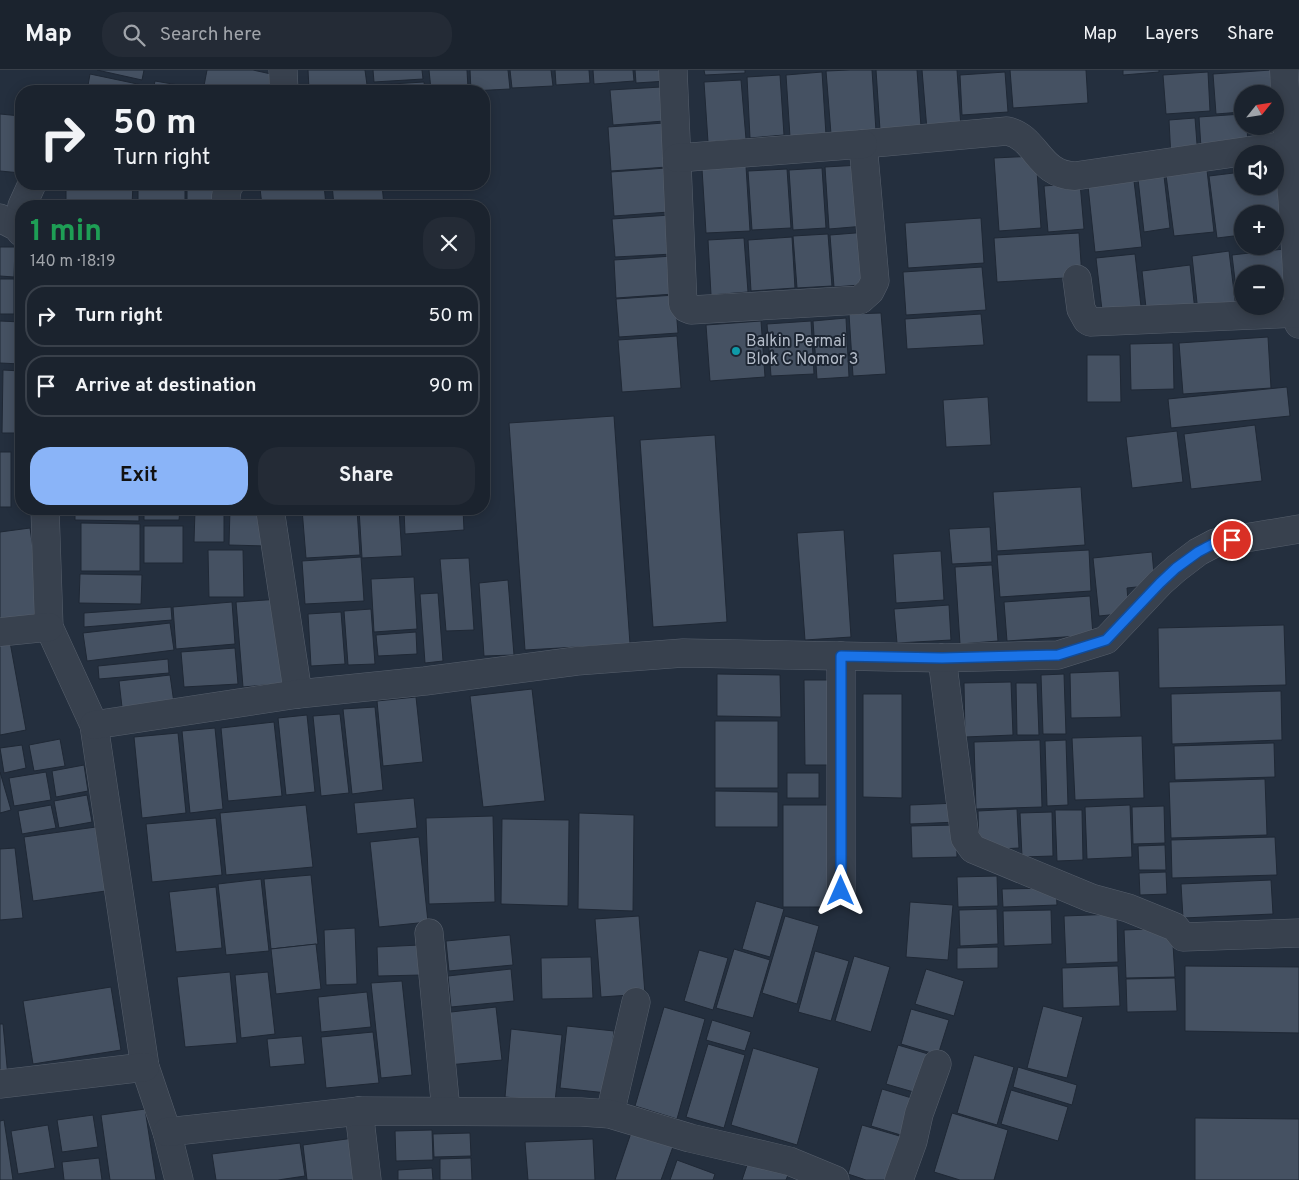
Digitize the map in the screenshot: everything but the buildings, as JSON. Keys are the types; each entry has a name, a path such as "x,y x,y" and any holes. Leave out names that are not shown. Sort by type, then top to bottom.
{"street":[{"path":"283,70 284,85"},
{"path":"673,70 683,304 691,310 860,300 870,291 875,280 863,144"},
{"path":"1284,70 1288,145 1295,183 1299,324"},
{"path":"677,158 1007,131 1013,132 1027,142 1049,168 1065,176 1074,176 1288,145"},
{"path":"1077,279 1081,309 1090,322 1299,313"},
{"path":"45,515 48,626 94,725 145,1067 167,1132 179,1180"},
{"path":"271,515 298,694"},
{"path":"94,725 298,694 577,661 683,652 942,658 1058,655 1106,640 1176,568 1198,552 1215,543 1299,529"},
{"path":"0,632 48,626"},
{"path":"841,656 841,891"},
{"path":"942,658 965,838 973,849 1091,898 1136,911 1175,928 1183,937 1299,934"},
{"path":"429,933 446,1111"},
{"path":"610,1114 636,1002"},
{"path":"899,1180 913,1141 919,1114 937,1064"},
{"path":"0,1084 145,1067"},
{"path":"167,1132 359,1111 581,1112 610,1114 690,1138 789,1161 835,1180"},
{"path":"359,1111 367,1180"}],"place":[{"name":"Balkin Permai Blok C Nomor 3","path":"736,351"}],"route":[{"path":"841,891 841,656 942,658 1058,655 1106,640 1176,568 1198,552 1215,543 1232,540"}]}
